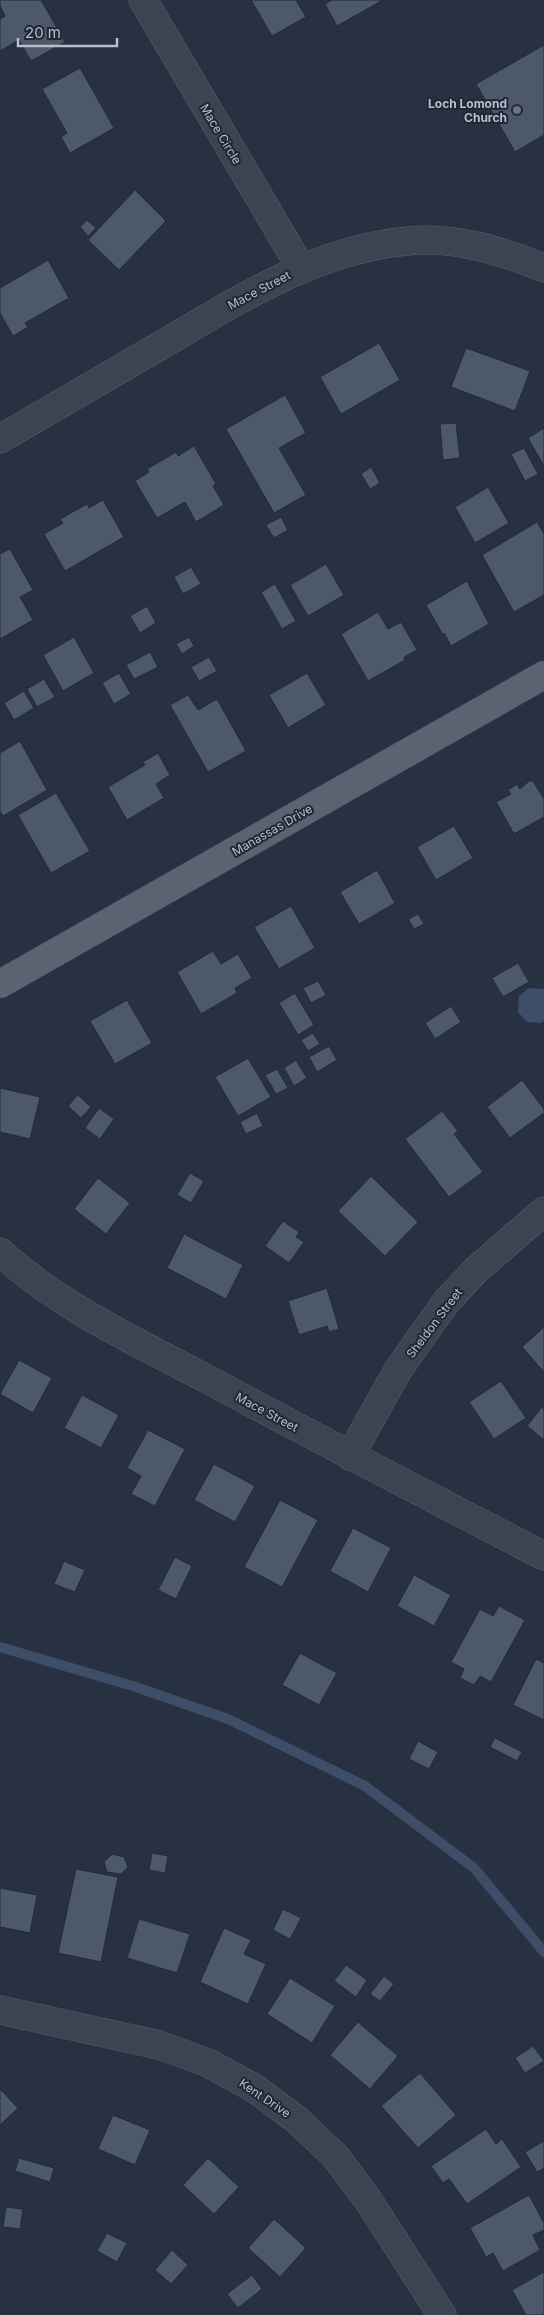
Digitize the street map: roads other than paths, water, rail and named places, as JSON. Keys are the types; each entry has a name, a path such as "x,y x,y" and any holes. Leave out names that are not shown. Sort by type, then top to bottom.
{"main road":[{"name":"Manassas Drive","path":"0,984 544,675"}],"street":[{"name":"Mace Circle","path":"144,0 301,268"},
{"name":"Mace Street","path":"0,439 246,296 301,268 369,247 409,240 436,240 471,245 521,259 544,268"},
{"name":"Sheldon Street","path":"350,1456 398,1370 446,1302 476,1270 544,1211"},
{"name":"Mace Street","path":"0,1252 55,1294 104,1324 350,1456 544,1556"},
{"name":"Kent Drive","path":"0,2010 159,2045 208,2063 254,2088 297,2120 336,2157 368,2200 442,2315"}],"water":[{"path":"529,988 544,989 544,1021 541,1023 527,1022 518,1012 519,996"}],"waterway":[{"path":"0,1647 133,1686 228,1719 365,1786 474,1868 544,1952"}],"place":[{"name":"Loch Lomond Church","path":"517,110"}]}
